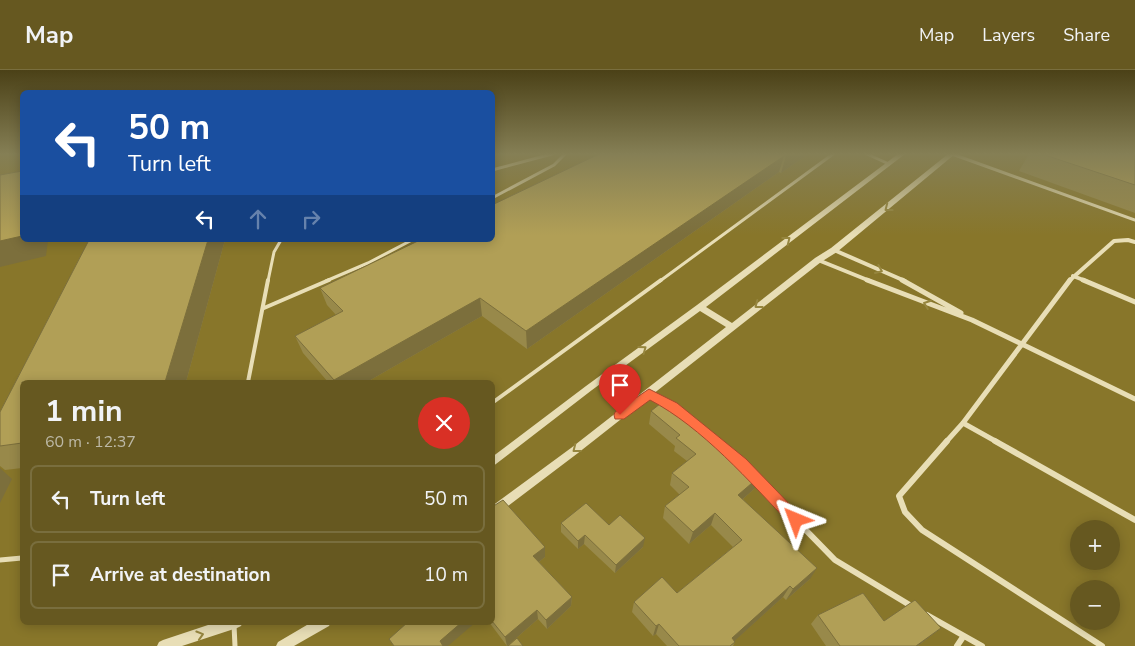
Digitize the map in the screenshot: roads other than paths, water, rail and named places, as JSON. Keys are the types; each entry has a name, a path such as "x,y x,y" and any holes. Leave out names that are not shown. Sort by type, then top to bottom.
{"street":[{"path":"495,461 589,388 867,181"},
{"path":"495,511 649,394 731,326 834,250 919,181"},
{"path":"1102,646 922,530 905,512 899,496 963,423 1073,276 1114,240 1135,242"},
{"path":"834,250 913,285 972,320 1135,400"},
{"path":"818,260 905,296 972,320"},
{"path":"1073,276 1135,302"},
{"path":"700,307 731,326"},
{"path":"649,394 673,406 703,432"},
{"path":"963,423 1135,520"},
{"path":"748,470 835,560 963,637 982,646"},
{"path":"163,646 229,625"},
{"path":"282,646 320,625"},
{"path":"957,646 963,637"}],"lane":[{"path":"495,196 524,181"},
{"path":"495,402 796,181"},
{"path":"1027,181 1135,220"},
{"path":"248,380 274,252 280,242"},
{"path":"264,308 368,263 408,242"},
{"path":"0,560 20,558"},
{"path":"235,625 235,646"}]}
